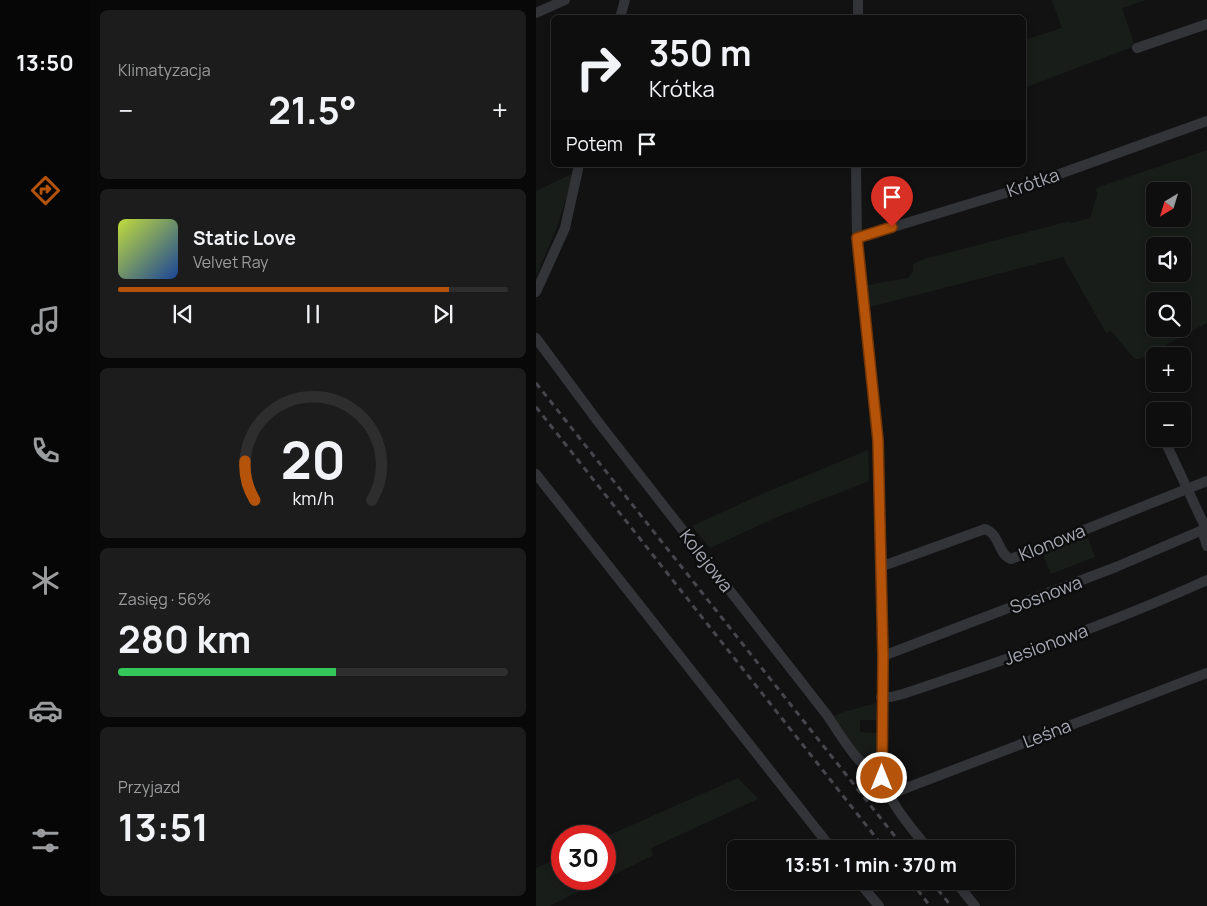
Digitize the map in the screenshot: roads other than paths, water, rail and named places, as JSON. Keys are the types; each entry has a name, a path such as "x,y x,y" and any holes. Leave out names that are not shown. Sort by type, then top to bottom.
{"street":[{"path":"536,14 565,0"},
{"path":"621,15 625,0"},
{"path":"858,0 858,15"},
{"path":"1137,48 1207,24"},
{"name":"Krótka","path":"857,238 1012,191 1207,121"},
{"path":"536,292 565,228 579,167"},
{"path":"856,167 857,238 878,440 883,656 881,697 882,778 888,794 921,840"},
{"name":"Kolejowa","path":"536,338 599,423 815,700 867,770 882,778"},
{"path":"1168,447 1205,529 1207,546"},
{"path":"536,474 825,840"},
{"name":"Klonowa","path":"880,567 985,529 990,531 1004,555 1011,560 1188,490 1207,480"},
{"name":"Sosnowa","path":"883,656 1116,568 1205,529"},
{"name":"Jesionowa","path":"881,697 892,697 902,694 1026,653 1128,614 1207,580"},
{"name":"Leśna","path":"888,794 1207,673"},
{"path":"866,890 879,906"},
{"path":"962,890 975,906"}],"railway":[{"path":"536,383 898,840"},
{"path":"536,407 878,840"},
{"path":"918,890 930,906"},
{"path":"938,890 951,906"}]}
